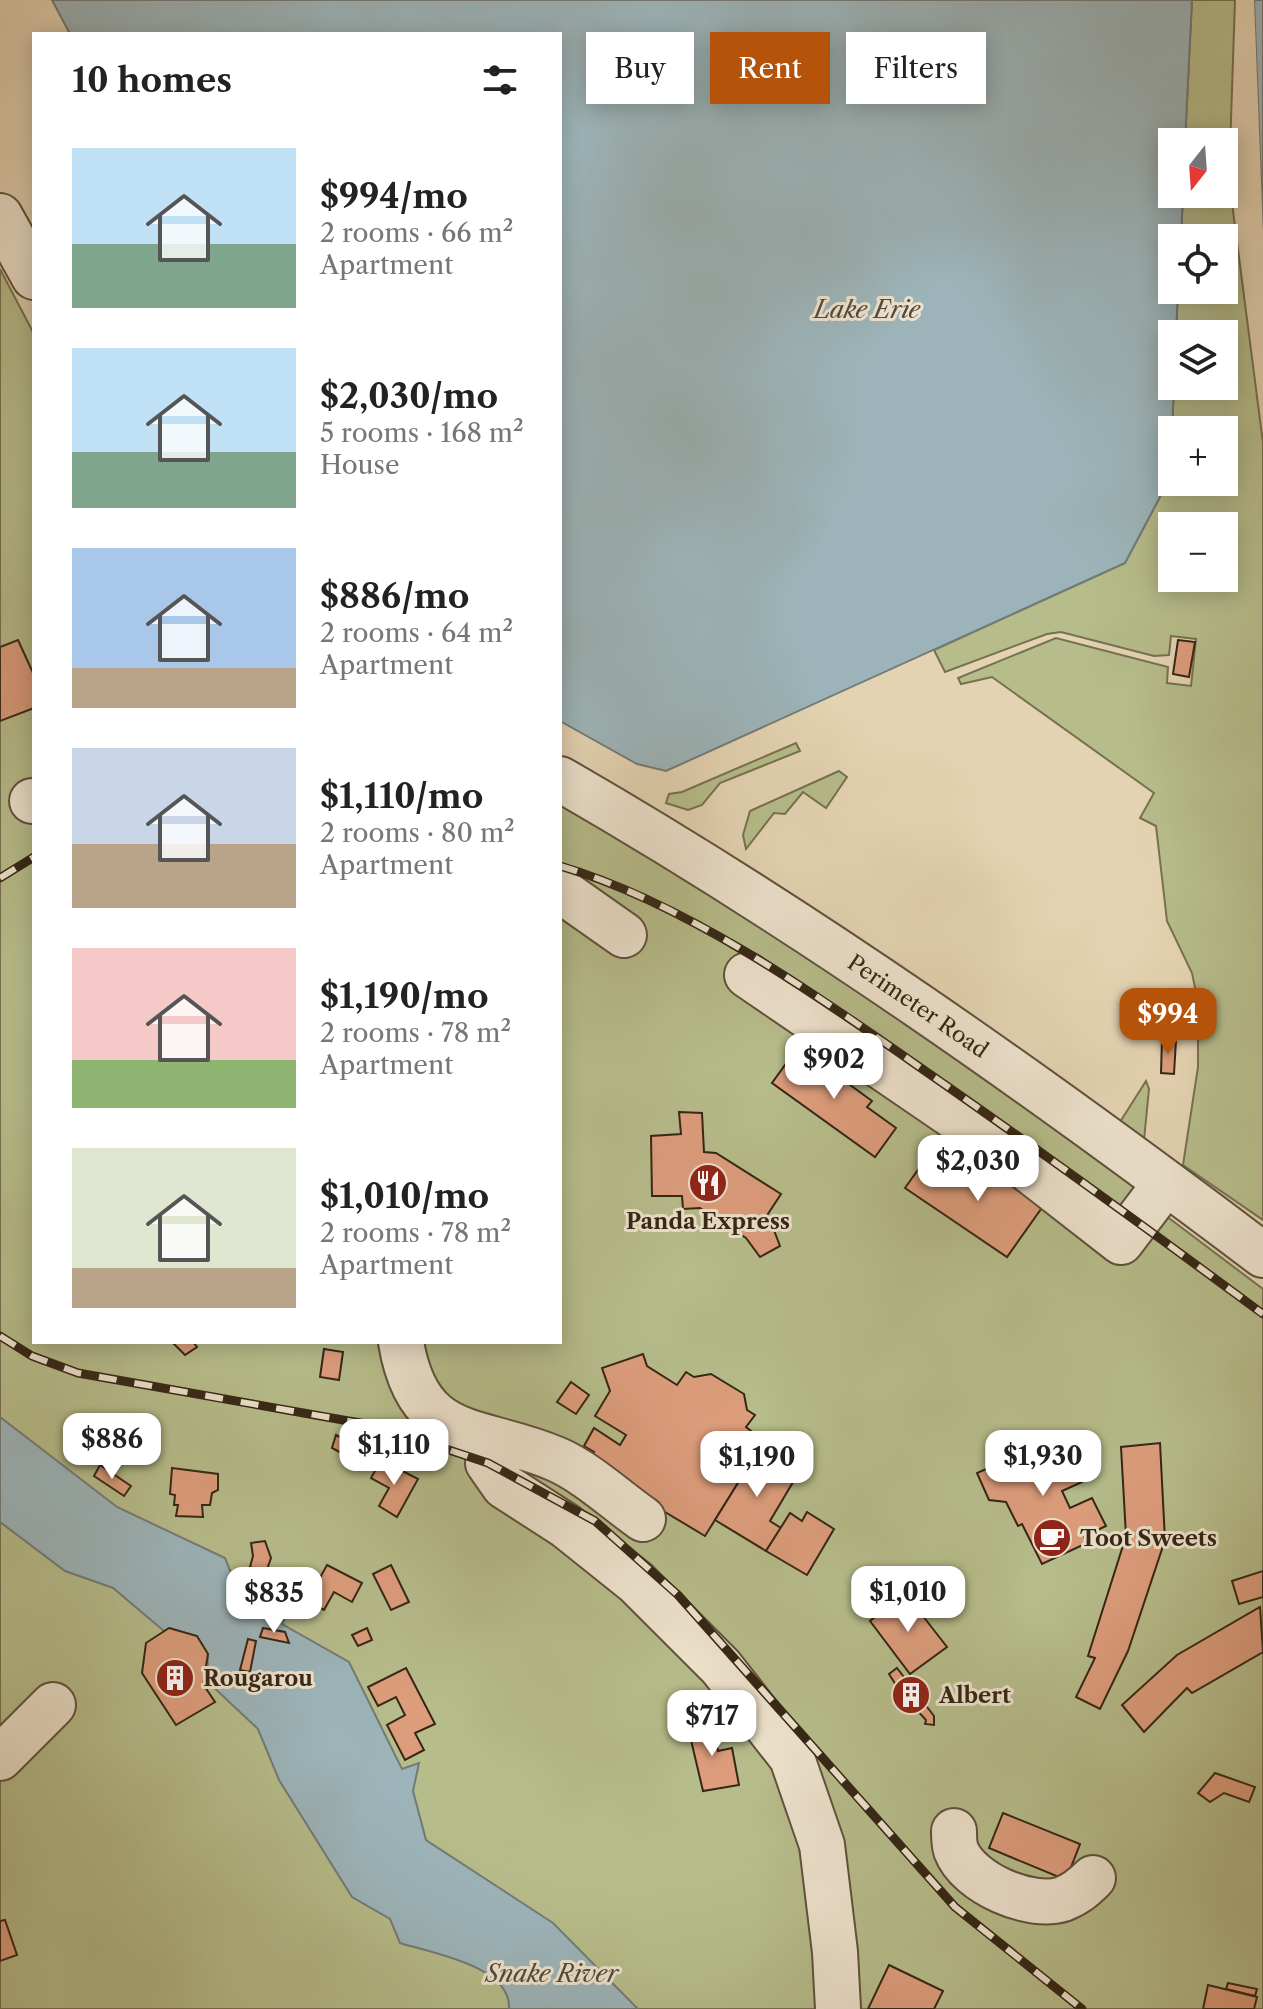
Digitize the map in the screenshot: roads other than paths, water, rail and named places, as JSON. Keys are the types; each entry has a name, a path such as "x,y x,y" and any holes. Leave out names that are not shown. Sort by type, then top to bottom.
{"street":[{"path":"0,216 32,273"},
{"name":"Perimeter Road","path":"562,780 692,856 952,1030 1263,1255"},
{"path":"562,891 624,935"},
{"path":"747,975 1003,1150 1121,1242 1165,1184"},
{"path":"401,1344 406,1371 417,1396 444,1421 492,1440 557,1459 643,1519"},
{"path":"492,1440 488,1463 494,1475 636,1582 721,1667 792,1758 822,1845 838,2009"},
{"path":"0,1758 53,1705"},
{"path":"954,1831 956,1851 968,1868 987,1882 1019,1896 1042,1902 1060,1900 1079,1892 1093,1878"}],"water":[{"name":"Lake Erie","path":"52,0 1192,0 1186,128 1158,128 1158,208 1182,208 1182,224 1158,224 1158,304 1177,304 1177,320 1158,320 1158,400 1173,400 1173,416 1158,416 1158,496 1160,496 1125,563 666,771 637,764 562,722 562,32 69,32"},
{"path":"1254,0 1263,0 1263,230"},
{"name":"Snake River","path":"0,1417 117,1507 225,1558 234,1580 291,1606 282,1624 349,1662 402,1769 419,1763 413,1791 426,1840 553,1923 638,2009 509,2009 506,1994 498,1982 484,1972 449,1957 400,1943 390,1919 352,1897 279,1780 258,1729 207,1681 208,1656 197,1636 169,1628 164,1631 113,1588 65,1571 0,1522"}],"railway":[{"path":"0,878 32,858"},
{"path":"562,867 653,902 791,980 1005,1127 1263,1314"},
{"path":"0,1336 32,1356 78,1373 377,1426 488,1463 595,1521 678,1595 955,1907 1082,2009"}],"place":[{"name":"Panda Express","path":"708,1183"},
{"name":"Toot Sweets","path":"1052,1538"},
{"name":"Rougarou","path":"175,1678"},
{"name":"Albert","path":"911,1695"}]}
